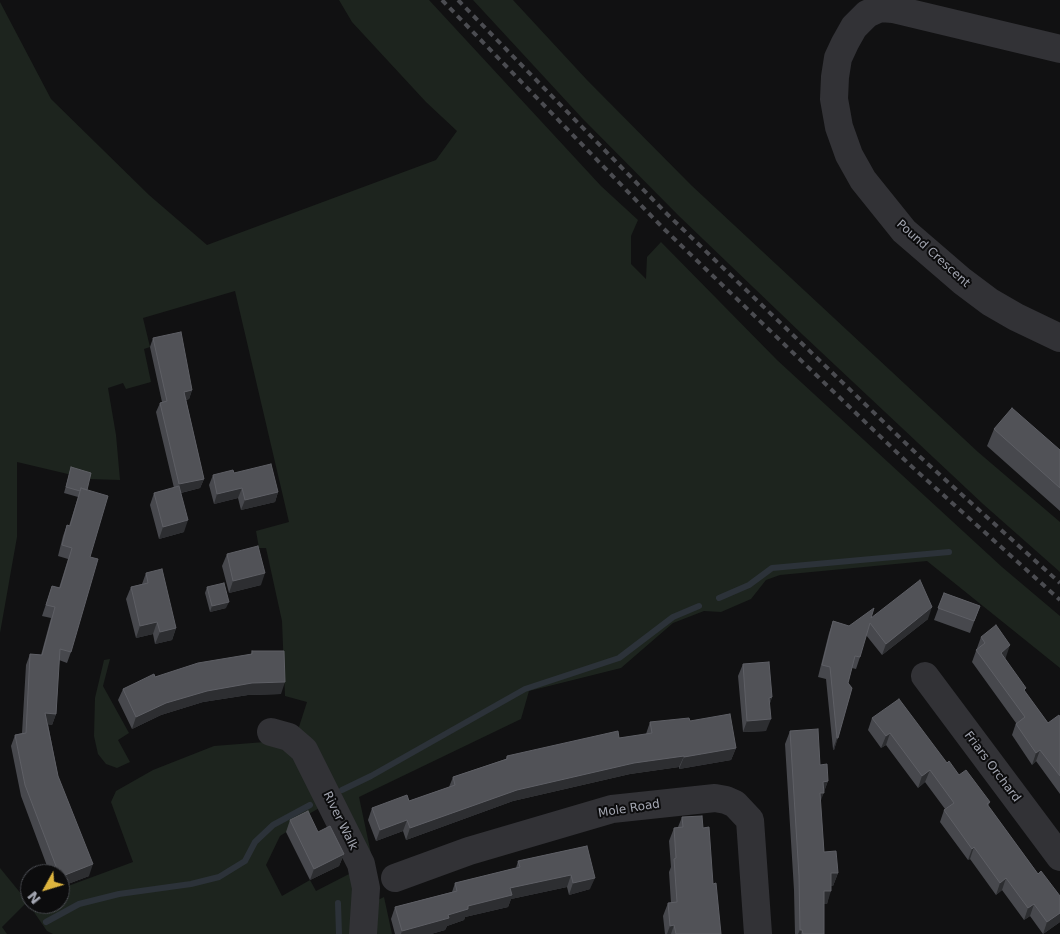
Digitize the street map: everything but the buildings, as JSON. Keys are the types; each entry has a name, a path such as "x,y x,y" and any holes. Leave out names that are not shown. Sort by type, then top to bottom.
{"street":[{"name":"Pound Crescent","path":"1060,49 892,9 880,8 867,14 854,27 845,43 838,58 834,77 834,99 839,127 849,155 863,180 904,231 962,282 990,302 1060,338"},
{"name":"Friars Orchard","path":"925,676 1060,857"},
{"name":"River Walk","path":"271,732 289,737 304,750 361,864 366,888 362,934"},
{"name":"Mole Road","path":"395,878 469,851 612,809 715,798 735,804 750,820 758,934"}],"shaded area":[{"path":"339,0 429,0 601,186 638,220 631,236 631,264 646,279 647,257 661,242 777,360 1002,567 1060,616 1060,668 927,561 780,575 766,580 751,599 721,612 704,611 673,623 621,668 529,691 521,719 359,797 373,863 298,730 307,702 285,696 282,621 266,548 259,548 256,531 289,522 235,291 143,318 150,347 144,349 151,382 126,389 123,383 108,388 116,435 120,480 89,479 17,462 17,537 0,633 0,2 51,99 149,195 207,245 436,160 457,131 426,102 352,22"},
{"path":"473,0 513,0 587,80 691,185 978,452 1060,522 1060,572 983,504 679,216 582,118"},
{"path":"110,659 103,686 129,733 118,740 130,762 117,768 106,764 98,754 94,736 95,698 104,660"},
{"path":"265,742 280,744 294,757 323,806 289,825 291,829 280,836 266,865 282,896 310,880 316,891 351,873 354,893 352,934 53,934 47,931 35,914 70,914 70,885 133,862 111,802 116,791 153,770 214,746"},
{"path":"0,868 20,892 20,909 2,927 7,934 0,934"},
{"path":"384,897 392,934 372,934 376,901"}],"waterway":[{"path":"719,598 749,585 772,568 949,552"},
{"path":"342,790 371,776 525,689 619,658 673,617 699,606"},
{"path":"46,922 79,904 119,894 191,884 219,877 245,861 255,842 273,825 310,805"},
{"path":"338,903 339,934"}],"railway":[{"path":"442,0 663,228 910,465 1060,600"},
{"path":"458,0 667,214 919,456 1060,583"}]}
